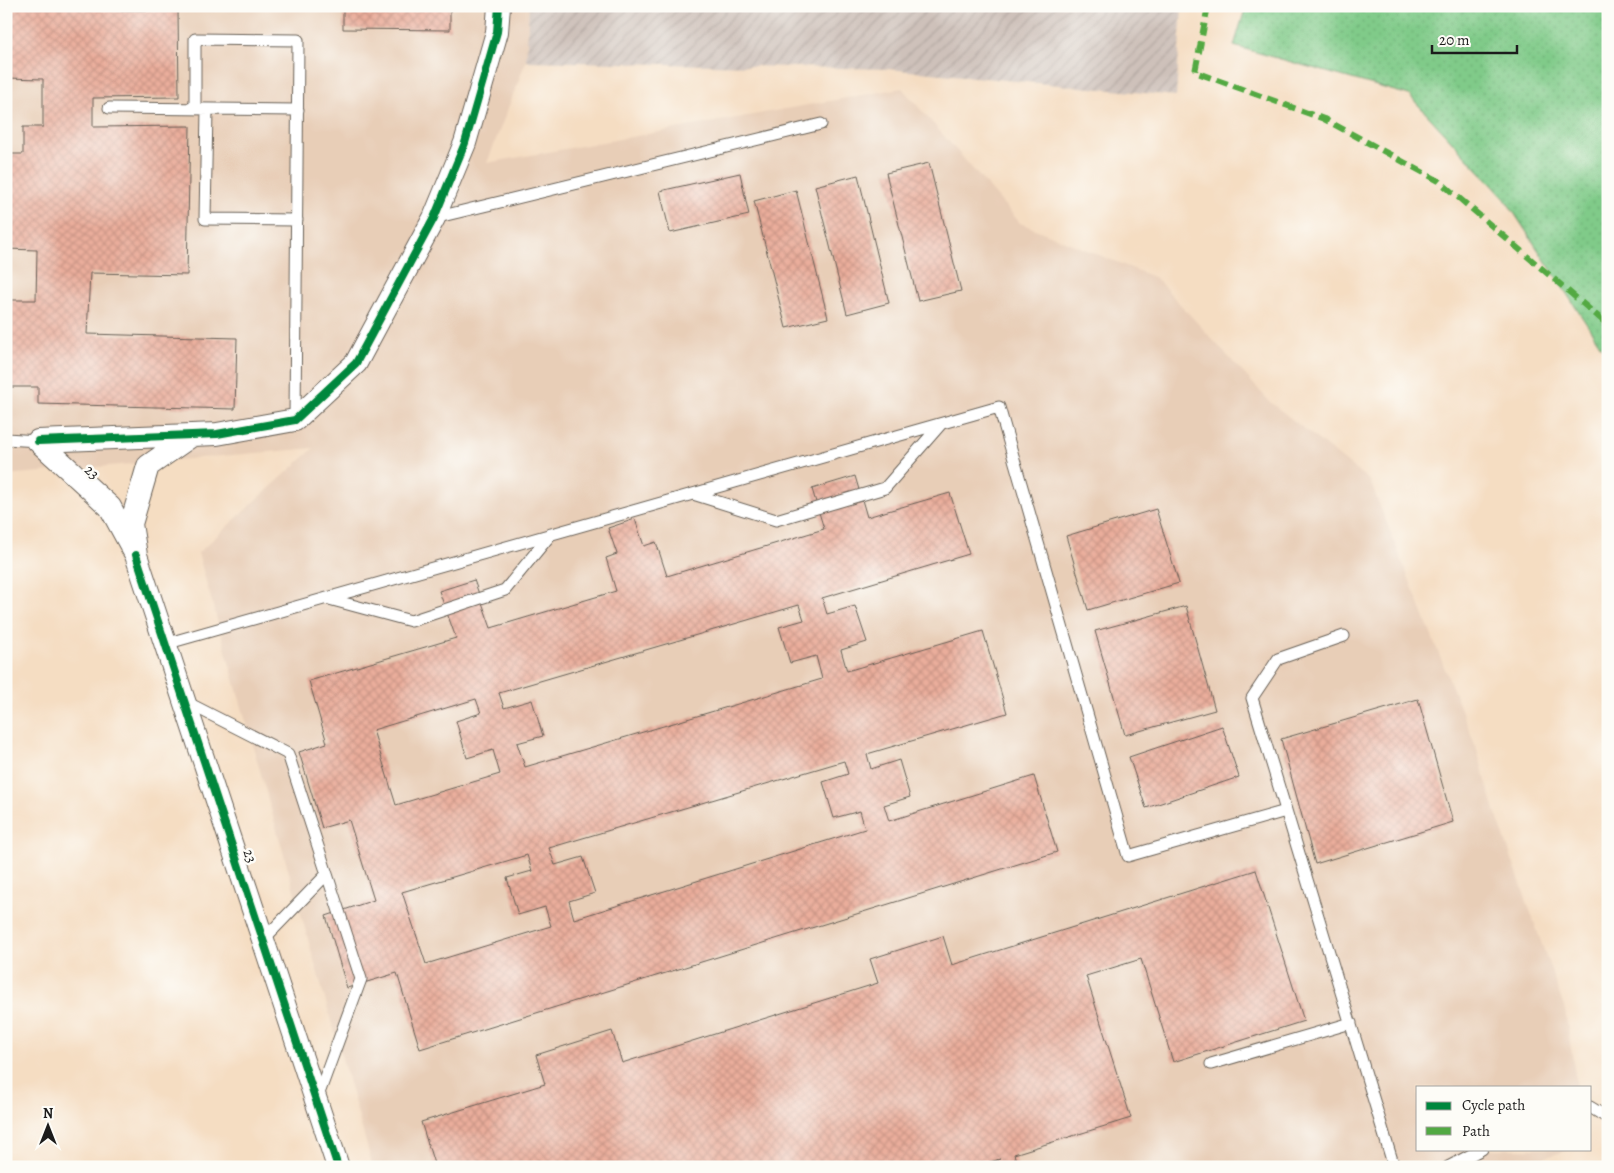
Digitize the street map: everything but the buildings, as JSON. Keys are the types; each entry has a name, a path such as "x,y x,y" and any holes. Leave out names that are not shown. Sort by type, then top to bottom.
{"street":[{"path":"38,440 217,434 294,420 356,363 434,218 465,143 497,32 499,6"},
{"name":"23","path":"191,436 148,466 131,524 136,555 338,1167"},
{"name":"23","path":"38,440 110,507 136,555"}],"lane":[{"path":"194,108 195,39 298,40 294,420"},
{"path":"109,108 298,110"},
{"path":"207,109 205,220 297,220"},
{"path":"434,218 821,124"},
{"path":"165,644 999,407 1128,856 1286,811"},
{"path":"693,494 776,520 885,488 942,423"},
{"path":"6,439 38,440"},
{"path":"327,598 411,621 505,590 552,534"},
{"path":"1344,636 1278,659 1252,698 1394,1167"},
{"path":"184,701 288,754 361,979 316,1100"},
{"path":"263,940 327,874"},
{"path":"1211,1064 1351,1023"},
{"path":"1592,1108 1608,1118"},
{"path":"1448,1167 1480,1150"}],"shaded area":[{"path":"6,6 529,6 526,61 487,163 902,88 1020,223 1156,278 1270,402 1370,481 1476,747 1493,805 1565,1010 1577,1086 1416,1086 1416,1150 1568,1150 1516,1167 373,1167 198,553 314,448 6,475"},
{"path":"529,6 1182,6 1176,96 888,69 526,61"}],"green space":[{"path":"1246,6 1608,6 1608,357 1505,199 1409,95 1234,46"}],"marked path":[{"path":"1208,6 1195,72 1324,119 1439,181 1608,325"}],"cycle path":[{"path":"38,441 217,434 295,420 356,363 434,218 465,143 497,32 499,6"},
{"path":"136,555 338,1167"}]}
